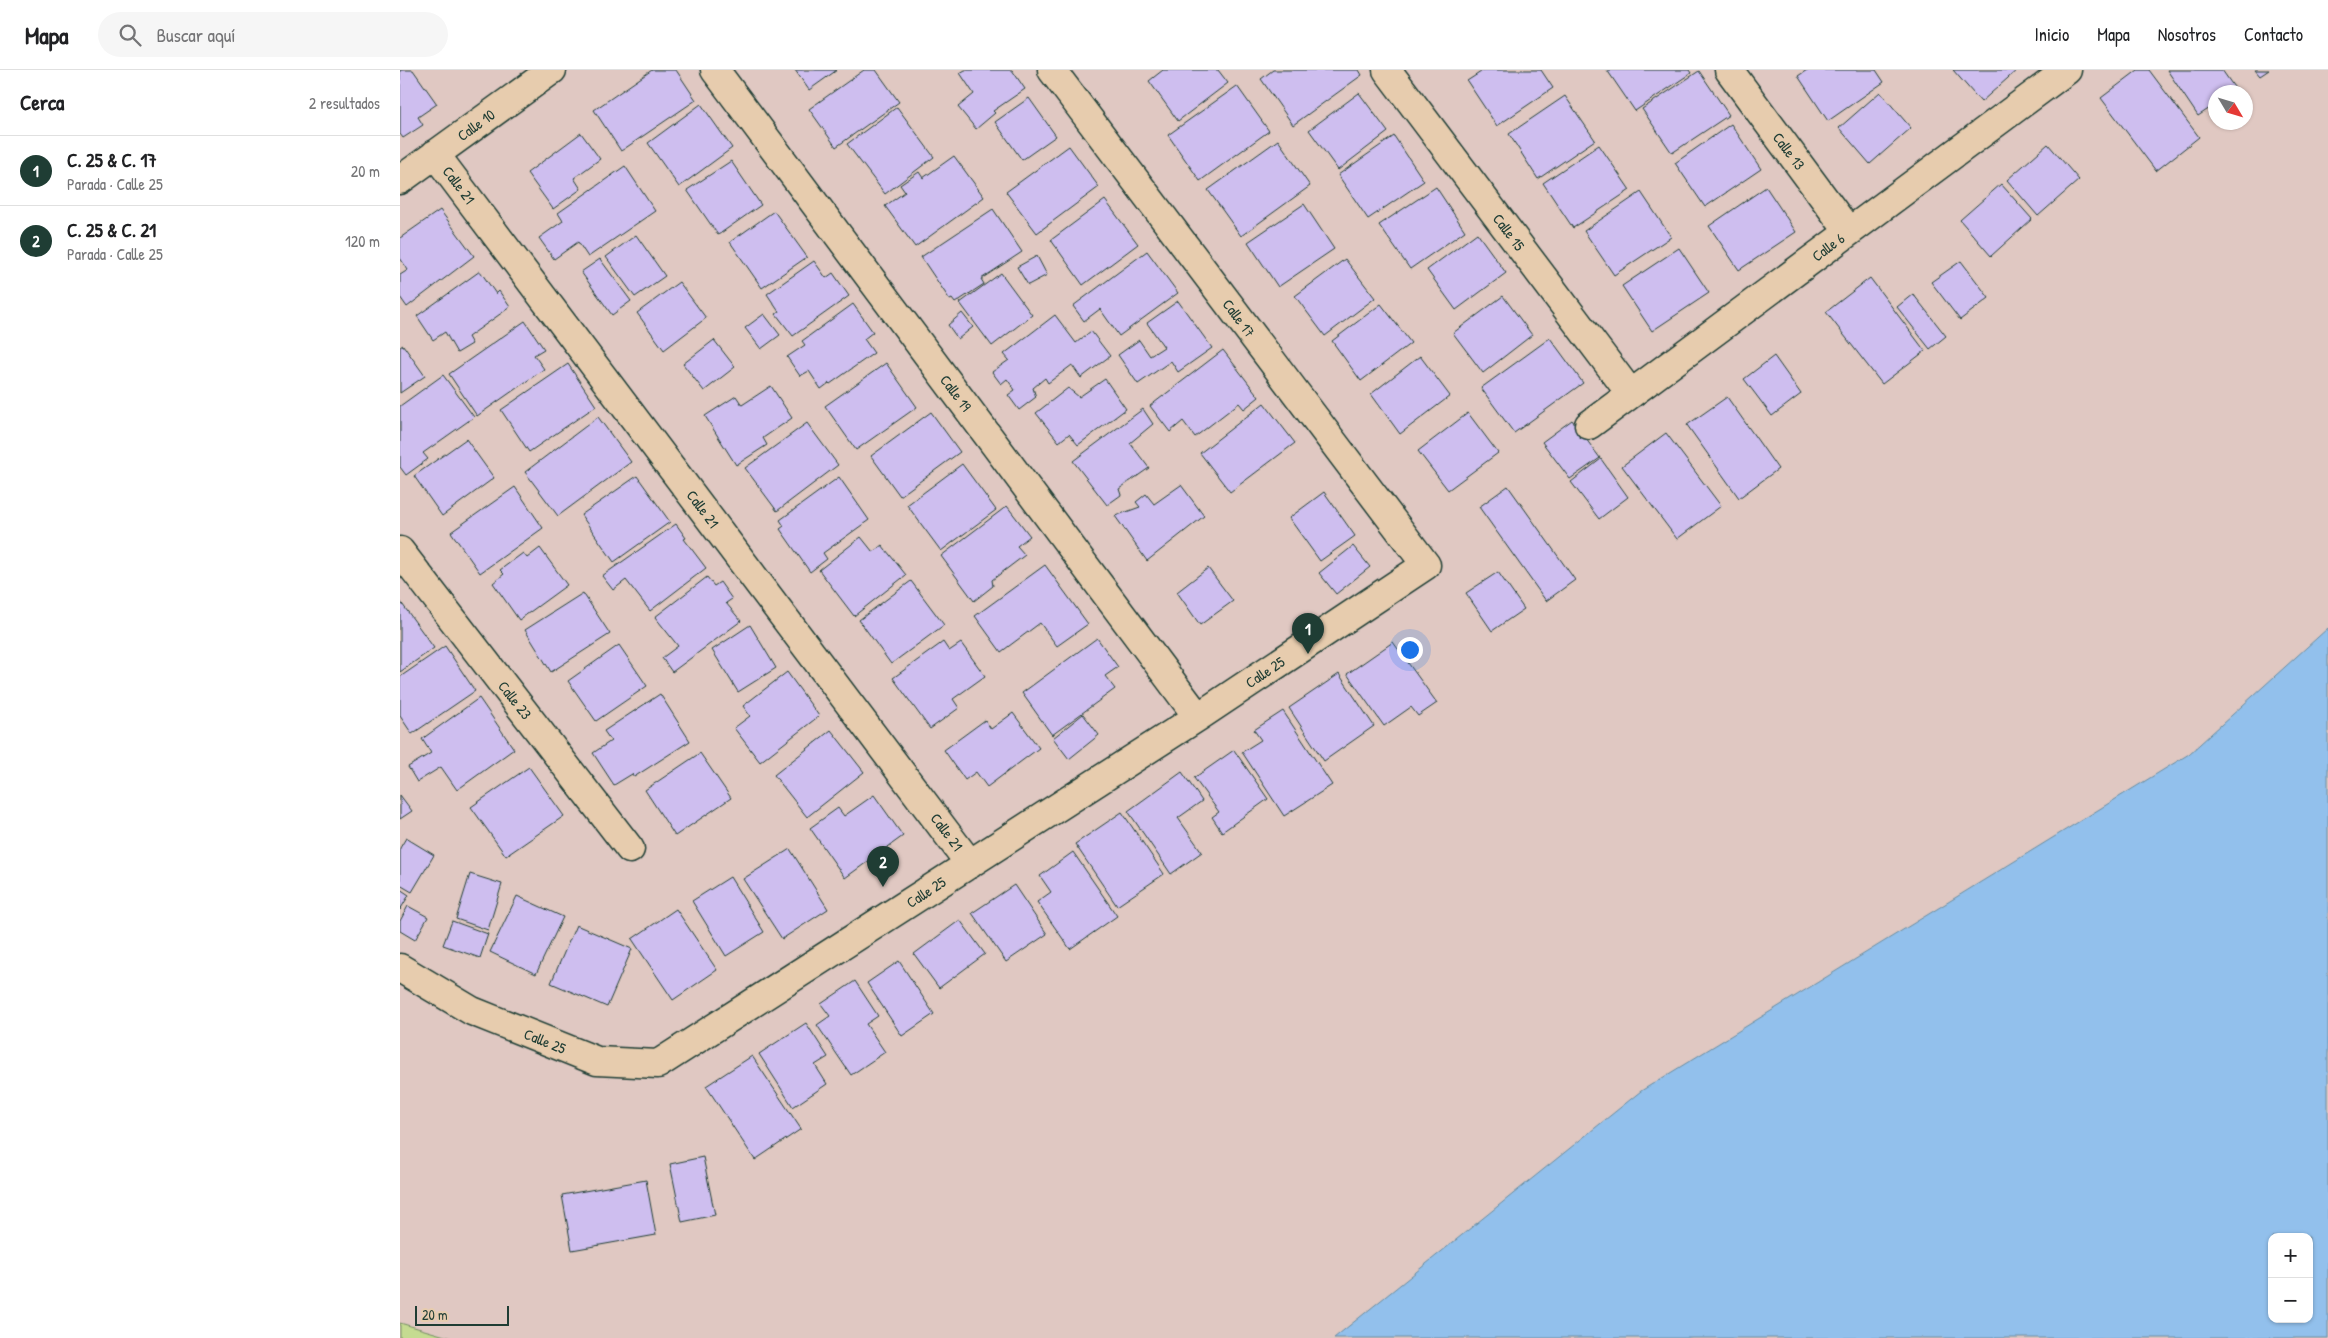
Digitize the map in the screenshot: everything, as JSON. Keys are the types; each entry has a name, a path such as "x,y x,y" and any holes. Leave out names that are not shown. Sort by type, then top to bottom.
{"street":[{"name":"Calle 10","path":"400,180 552,70"},
{"name":"Calle 19","path":"715,70 1198,717"},
{"name":"Calle 17","path":"1052,70 1426,565"},
{"name":"Calle 15","path":"1387,70 1631,394"},
{"name":"Calle 13","path":"1728,70 1849,232"},
{"name":"Calle 6","path":"1589,425 2066,70"},
{"name":"Calle 21","path":"435,154 970,864"},
{"name":"Calle 23","path":"400,551 630,848"},
{"name":"Calle 25","path":"400,968 472,1011 597,1061 658,1064 1198,717 1426,565"}],"green space":[{"path":"400,1323 452,1338 400,1338"}],"water":[{"path":"2328,628 2328,1338 1334,1338 1641,1091 2189,754"}],"building":[{"path":"400,70 413,70 437,104 418,117 423,125 403,138 400,134"},
{"path":"652,70 676,70 696,100 621,151 594,110"},
{"path":"795,70 837,70 809,90"},
{"path":"864,70 876,70 899,102 836,147 809,109"},
{"path":"965,70 1012,70 1025,89 993,111 995,113 976,129 958,107 974,94 960,73"},
{"path":"1163,70 1218,70 1228,83 1178,121 1149,81"},
{"path":"1273,70 1359,70 1362,75 1293,125 1261,79"},
{"path":"1484,70 1541,70 1553,88 1497,126 1467,81"},
{"path":"1607,70 1689,70 1691,73 1635,111"},
{"path":"1807,70 1876,70 1884,82 1828,121 1798,76"},
{"path":"1953,70 2017,70 1981,102"},
{"path":"2138,70 2149,70 2199,137 2156,171 2101,98"},
{"path":"2167,70 2222,70 2232,85 2208,85 2208,109 2198,116"},
{"path":"2255,70 2269,70 2260,76"},
{"path":"1699,71 1729,115 1672,153 1642,109"},
{"path":"1237,86 1269,131 1200,181 1168,135"},
{"path":"1880,92 1911,128 1870,164 1839,128"},
{"path":"1359,93 1388,132 1338,170 1309,130"},
{"path":"1565,96 1595,140 1538,179 1509,134"},
{"path":"1029,98 1056,136 1022,160 995,122"},
{"path":"701,104 732,148 679,187 648,143"},
{"path":"897,107 934,157 885,194 847,144"},
{"path":"1731,124 1761,169 1705,207 1675,163"},
{"path":"581,133 600,159 574,178 581,189 553,209 527,173"},
{"path":"1394,136 1424,181 1368,219 1338,175"},
{"path":"1278,140 1310,186 1241,236 1208,190"},
{"path":"2048,144 2079,180 2038,216 2007,180"},
{"path":"1599,145 1630,190 1573,228 1543,183"},
{"path":"1069,146 1099,187 1037,233 1006,192"},
{"path":"954,156 984,197 915,247 885,206 905,192 900,185 919,172 923,178"},
{"path":"731,161 761,205 718,235 687,190"},
{"path":"625,166 655,211 588,257 578,242 554,259 539,238 563,221 558,213"},
{"path":"2001,184 2032,219 1991,256 1960,220"},
{"path":"1436,187 1465,231 1410,269 1379,225"},
{"path":"1766,187 1796,232 1739,270 1709,226"},
{"path":"1641,192 1671,237 1614,275 1584,231"},
{"path":"1105,200 1138,244 1083,285 1051,240"},
{"path":"1304,204 1334,249 1278,287 1248,242"},
{"path":"993,209 1022,252 981,279 984,284 955,303 952,299 950,300 921,257"},
{"path":"440,210 474,256 407,307 400,297 400,275 408,270 400,258 400,238"},
{"path":"774,211 807,257 762,288 730,242"},
{"path":"1477,233 1506,273 1456,310 1427,270"},
{"path":"636,235 665,276 635,297 606,257"},
{"path":"1679,248 1709,293 1652,331 1622,286"},
{"path":"1147,251 1178,293 1119,336 1100,309 1084,321 1073,306"},
{"path":"1037,256 1047,275 1028,285 1017,267"},
{"path":"600,259 631,301 612,315 581,272"},
{"path":"1345,259 1375,298 1325,336 1295,296"},
{"path":"814,261 826,278 833,273 849,296 793,336 776,314 779,312 767,294"},
{"path":"1961,261 1989,298 1960,320 1931,282"},
{"path":"480,271 496,294 499,291 510,307 468,337 472,344 457,353 445,332 433,340 417,316"},
{"path":"1001,273 1032,315 992,346 960,303"},
{"path":"1870,278 1925,351 1882,384 1826,312"},
{"path":"679,282 706,318 664,350 637,313"},
{"path":"1913,294 1946,336 1930,349 1897,307"},
{"path":"1503,296 1532,335 1483,373 1453,333"},
{"path":"1178,301 1212,348 1178,372 1171,361 1138,384 1118,355 1139,340 1150,356 1164,347 1147,323"},
{"path":"853,304 873,332 864,339 874,353 821,389 809,371 800,376 787,357 805,345 802,341"},
{"path":"1381,304 1411,343 1361,381 1332,341"},
{"path":"962,313 973,327 958,339 948,325"},
{"path":"764,314 780,335 761,349 745,328"},
{"path":"1055,315 1076,343 1091,331 1110,356 1081,378 1072,365 1048,383 1045,378 1033,388 1036,397 1019,410 1008,395 1015,390 1007,379 1001,384 992,372 1009,360 1004,354"},
{"path":"525,321 544,349 534,355 544,369 477,416 449,374"},
{"path":"1550,338 1583,383 1514,433 1481,388"},
{"path":"714,340 735,367 704,391 683,364"},
{"path":"403,345 425,376 400,393 400,347"},
{"path":"1223,350 1259,397 1244,409 1239,403 1195,437 1183,421 1170,432 1150,406"},
{"path":"1420,356 1450,396 1400,434 1371,394"},
{"path":"1774,356 1801,394 1772,416 1744,379"},
{"path":"886,363 917,407 856,450 825,406"},
{"path":"568,364 596,406 529,452 501,410"},
{"path":"443,375 474,417 423,453 428,459 406,475 400,467 400,406"},
{"path":"1105,379 1126,409 1078,445 1069,434 1059,442 1036,413 1068,388 1079,397"},
{"path":"771,386 792,418 763,438 767,445 736,465 705,416 736,396 742,405"},
{"path":"1727,397 1778,469 1739,498 1687,425"},
{"path":"1264,403 1295,443 1230,492 1200,453"},
{"path":"1143,409 1153,424 1130,443 1149,468 1119,489 1121,495 1107,505 1073,461"},
{"path":"931,412 960,452 900,496 871,456"},
{"path":"1468,413 1498,453 1448,490 1418,451"},
{"path":"598,417 631,462 558,516 525,472"},
{"path":"1572,420 1600,458 1570,479 1542,442"},
{"path":"807,423 838,465 777,511 745,468"},
{"path":"1666,433 1721,506 1677,539 1622,466"},
{"path":"466,439 494,478 442,516 414,476"},
{"path":"1601,459 1628,497 1599,519 1571,482"},
{"path":"962,464 996,510 941,551 907,505"},
{"path":"637,476 670,522 614,562 581,515"},
{"path":"839,477 869,520 823,553 827,559 810,572 780,529 784,526 780,520"},
{"path":"1181,485 1204,516 1147,561 1115,516 1140,507 1136,502 1146,494 1154,504"},
{"path":"1508,486 1575,580 1546,601 1479,507"},
{"path":"515,487 543,528 480,573 451,532"},
{"path":"1324,492 1355,536 1320,561 1289,518"},
{"path":"1007,506 1030,536 1017,546 1025,555 992,580 993,586 974,601 941,556"},
{"path":"676,524 686,538 684,539 706,568 650,611 626,580 613,590 602,576"},
{"path":"861,537 873,552 882,545 906,575 854,616 819,570"},
{"path":"1353,546 1370,567 1336,594 1319,573"},
{"path":"540,548 567,585 519,620 493,583 504,574 500,570 523,553 527,558"},
{"path":"1045,565 1088,624 1057,646 1040,623 1001,652 975,616"},
{"path":"1208,568 1233,601 1200,625 1177,592"},
{"path":"1498,572 1524,609 1492,631 1466,593"},
{"path":"707,577 714,586 720,582 732,599 726,603 741,621 672,672 662,658 678,646 655,617"},
{"path":"911,581 944,625 891,664 859,620"},
{"path":"583,593 610,634 551,672 525,630"},
{"path":"400,601 434,648 400,672"},
{"path":"750,625 776,668 738,692 712,650"},
{"path":"1097,638 1118,667 1105,676 1115,689 1052,735 1022,693"},
{"path":"943,642 949,651 961,643 985,676 953,699 959,708 930,729 893,678"},
{"path":"1393,642 1437,703 1418,716 1411,707 1384,726 1347,674"},
{"path":"619,645 647,686 596,721 568,681"},
{"path":"445,646 475,691 412,734 400,716 400,677"},
{"path":"787,672 819,716 760,762 734,728 750,716 743,706"},
{"path":"1339,674 1374,726 1324,761 1289,708"},
{"path":"660,694 690,741 634,777 632,774 614,785 593,753 611,741 604,731"},
{"path":"479,698 514,749 457,790 441,767 417,782 408,767 431,753 422,739"},
{"path":"1283,711 1332,785 1284,816 1242,752 1261,740 1254,730"},
{"path":"1013,713 1039,748 987,787 976,772 965,780 944,750 985,720 991,729"},
{"path":"1083,714 1099,735 1069,759 1053,738"},
{"path":"831,730 864,772 807,817 774,775"},
{"path":"1234,750 1268,799 1222,832 1212,817 1219,812 1194,778"},
{"path":"700,753 731,798 675,836 645,790"},
{"path":"529,767 564,816 506,856 471,807"},
{"path":"1182,772 1202,801 1178,818 1202,852 1171,874 1128,811"},
{"path":"400,795 412,811 400,819"},
{"path":"874,795 903,836 845,878 810,828 838,808 844,816"},
{"path":"1122,812 1164,874 1117,906 1075,844"},
{"path":"406,838 434,855 412,892 400,885 400,848"},
{"path":"790,849 828,909 782,939 743,879"},
{"path":"1073,852 1117,916 1070,949 1037,902 1051,892 1040,876"},
{"path":"470,874 502,884 488,930 456,919"},
{"path":"730,877 764,932 726,956 692,901"},
{"path":"1014,885 1047,934 1006,962 972,913"},
{"path":"400,889 409,895 400,910"},
{"path":"517,896 563,917 536,974 490,952"},
{"path":"408,906 428,917 415,940 400,931 400,921"},
{"path":"676,909 717,970 673,1000 632,939"},
{"path":"960,920 985,954 939,988 914,954"},
{"path":"452,921 488,934 480,958 443,945"},
{"path":"576,925 632,949 607,1007 551,983"},
{"path":"899,961 934,1014 902,1036 867,983"},
{"path":"855,981 878,1016 866,1024 885,1052 851,1075 817,1025 830,1016 821,1004"},
{"path":"806,1023 828,1057 815,1065 827,1084 793,1107 759,1054"},
{"path":"752,1056 801,1129 755,1160 706,1086"},
{"path":"703,1157 715,1215 682,1222 670,1164"},
{"path":"646,1180 656,1235 572,1250 562,1195"}],"place":[{"name":"C. 25 & C. 17","path":"1308,654"},
{"name":"C. 25 & C. 21","path":"883,887"}]}
